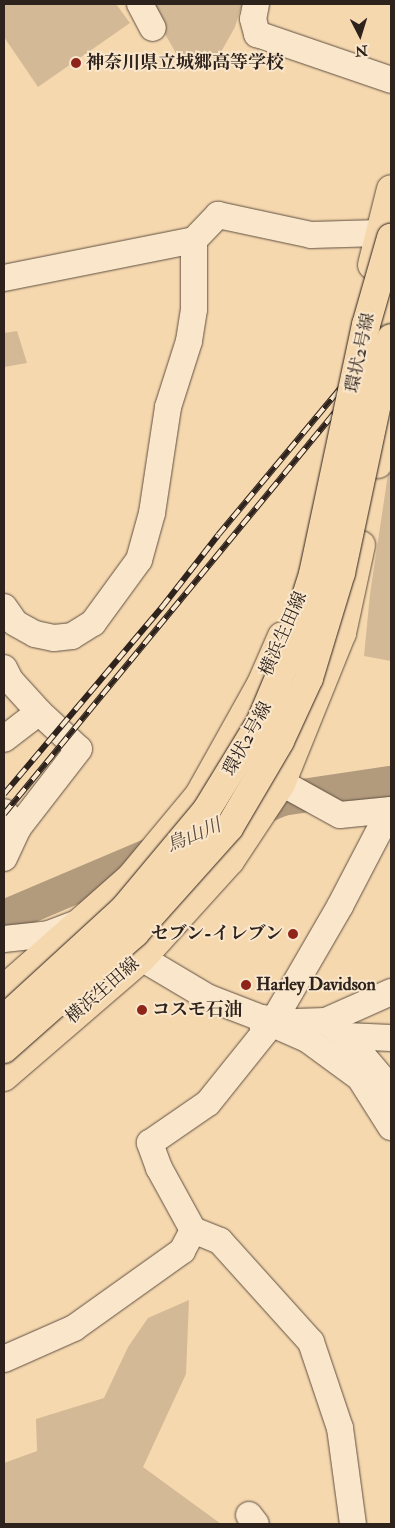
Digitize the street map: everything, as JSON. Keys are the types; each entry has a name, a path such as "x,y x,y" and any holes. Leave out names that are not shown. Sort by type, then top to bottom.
{"main road":[{"name":"横浜生田線","path":"4,989 130,877 193,803 262,684 305,587 324,510 361,309 386,236 391,189"},
{"name":"環状2号線","path":"4,1019 124,909 206,811 260,724 284,666 312,574 386,236"},
{"name":"環状2号線","path":"4,1049 135,933 229,828 280,741 309,678 341,573 391,338"},
{"name":"横浜生田線","path":"4,1076 142,958 230,861 281,784 342,633 391,404"}],"street":[{"path":"140,4 153,28"},
{"path":"256,4 253,19 257,34 391,80"},
{"path":"4,278 194,240 218,216 311,235 386,236"},
{"path":"4,607 15,623 35,634 54,638 72,636 93,623 139,560 152,513 168,406 189,341 194,309 194,240"},
{"path":"4,668 10,680 38,712 79,749 11,820 4,858"},
{"path":"4,739 38,712"},
{"path":"225,749 281,784 340,815 391,810"},
{"path":"353,1524 340,1428 311,1342 220,1241 193,1230 159,1168 150,1143 208,1103 264,1033 267,1019 340,906 391,810"},
{"path":"4,939 49,934 80,922 209,998 267,1019 306,1039 360,1078 391,1127"},
{"path":"336,1029 391,992"},
{"path":"267,1019 391,1038"},
{"path":"336,1029 391,1089"},
{"path":"4,1359 74,1328 182,1251 193,1230"}],"shaded area":[{"path":"4,4 116,4 130,23 38,87 4,37"},
{"path":"148,4 242,4 235,27 216,61 194,63 177,55"},
{"path":"17,331 27,363 4,367 4,333"},
{"path":"391,454 391,661 364,656 370,594"},
{"path":"189,1300 186,1374 143,1467 221,1524 4,1524 4,1463 37,1451 36,1419 104,1398 128,1347 148,1318"}],"waterway":[{"name":"鳥山川","path":"4,917 282,799 391,783"}],"railway":[{"path":"4,794 162,607 218,535 391,327"},
{"path":"4,814 391,344"}],"place":[{"name":"神奈川県立城郷高等学校","path":"76,63"},
{"name":"セブン-イレブン","path":"293,934"},
{"name":"Harley Davidson","path":"246,985"},
{"name":"コスモ石油","path":"142,1010"}]}
